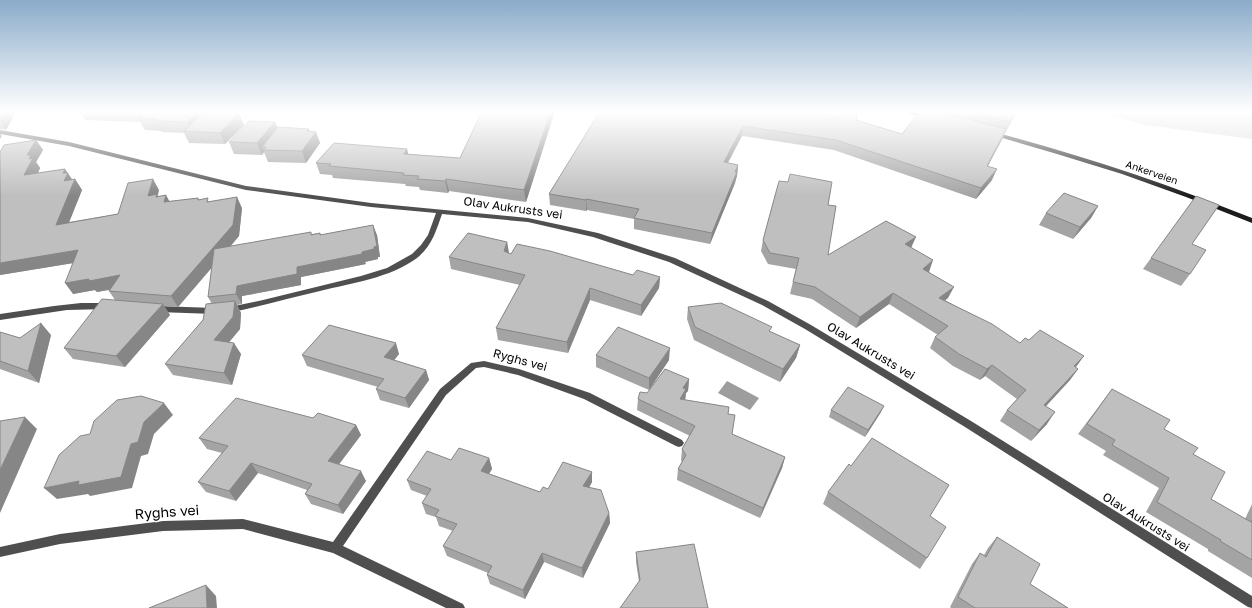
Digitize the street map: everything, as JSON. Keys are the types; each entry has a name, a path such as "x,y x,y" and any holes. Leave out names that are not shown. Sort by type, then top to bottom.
{"main road":[{"name":"Ankerveien","path":"1013,139 1071,155 1138,177 1252,221"}],"street":[{"name":"Olav Aukrusts vei","path":"42,139 69,144 246,188 330,201 528,220 595,235 672,260 765,303 808,327 968,424 1252,603"},
{"path":"150,309 200,312 224,311 253,306 389,269 404,263 425,247 440,211"},
{"path":"0,317 64,306 114,306"},
{"name":"Ryghs vei","path":"335,548 443,392 474,365 484,364 519,372 587,396 679,443"},
{"name":"Ryghs vei","path":"0,552 60,539 163,526 243,524 335,548 458,608"}],"shaded area":[{"path":"727,381 759,398 750,410 718,393"}],"building":[{"path":"232,139 260,139 257,143 229,142"},
{"path":"268,139 311,139 302,151 263,150 266,147 262,147"},
{"path":"469,139 541,139 524,190 446,179 445,181 417,179 419,176 403,175 404,173 329,166 331,164 316,163 334,143 407,149 404,154 460,158"},
{"path":"583,139 736,139 724,162 738,165 735,172 737,172 712,233 634,218 639,209 549,194"},
{"path":"832,139 1001,139 987,166 997,169 981,188"},
{"path":"36,140 27,155 31,155 29,159 33,158 24,175 65,169 63,173 68,173 64,181 75,179 56,225 118,214 128,183 153,179 148,196 157,194 156,197 166,195 164,202 208,198 207,202 237,197 233,225 171,296 109,291 120,275 89,281 89,279 65,283 78,250 0,263 0,152 4,145"},
{"path":"790,174 832,182 828,205 836,206 828,255 886,221 916,237 905,244 933,260 923,269 954,287 939,298 992,324 1020,343 1025,338 1029,340 1040,330 1084,356 1074,366 1078,369 1044,405 1055,412 1039,430 1007,410 1026,390 992,365 987,369 959,354 935,337 948,326 893,293 860,317 815,287 793,282 799,258 770,253 763,240 779,181 788,182"},
{"path":"1064,193 1098,206 1080,227 1046,213"},
{"path":"1196,196 1219,205 1192,244 1206,250 1190,274 1151,258"},
{"path":"373,225 377,246 374,247 374,249 362,252 362,254 297,267 297,274 237,286 236,294 208,297 214,249 311,232 311,235 320,233 320,235"},
{"path":"468,233 507,242 504,251 511,254 517,244 550,251 633,275 637,270 660,277 641,305 590,288 567,342 496,328 525,275 449,257"},
{"path":"102,299 163,304 116,356 64,348"},
{"path":"235,301 233,317 214,340 234,343 224,373 165,364 203,320 206,304"},
{"path":"721,303 772,327 769,331 800,345 783,369 695,327 688,307"},
{"path":"41,323 28,371 0,361 0,332 20,338"},
{"path":"329,325 396,343 384,357 426,370 405,398 376,389 384,379 302,355"},
{"path":"618,327 670,348 649,378 596,355"},
{"path":"665,369 689,379 683,388 686,389 680,399 729,407 728,414 735,415 732,434 785,457 763,508 678,469 686,455 682,449 695,426 638,399 640,392 647,393"},
{"path":"848,387 884,406 868,430 831,410"},
{"path":"1112,389 1170,420 1164,429 1198,448 1193,454 1225,472 1211,499 1251,522 1252,520 1252,560 1157,502 1169,478 1112,445 1115,440 1087,424"},
{"path":"141,396 164,403 144,422 138,442 131,444 121,477 78,485 79,481 44,488 59,455 80,436 90,434 94,421 117,400"},
{"path":"236,398 313,418 318,413 356,425 328,461 361,471 338,505 305,494 312,484 251,463 229,491 198,482 228,446 199,438"},
{"path":"25,417 0,470 0,421"},
{"path":"872,438 949,485 930,516 946,527 927,558 828,492 849,464 851,466"},
{"path":"459,448 489,458 481,471 540,492 543,487 548,489 563,462 592,472 583,486 601,490 609,513 582,568 542,553 523,590 487,575 492,566 443,546 457,524 435,516 439,510 422,503 431,489 407,480 427,451 451,460"},
{"path":"997,537 1040,564 1030,584 1068,608 975,608 958,597 980,553 986,557"},
{"path":"694,544 708,608 620,608 640,580 636,552"},
{"path":"206,585 207,608 149,608"}]}
